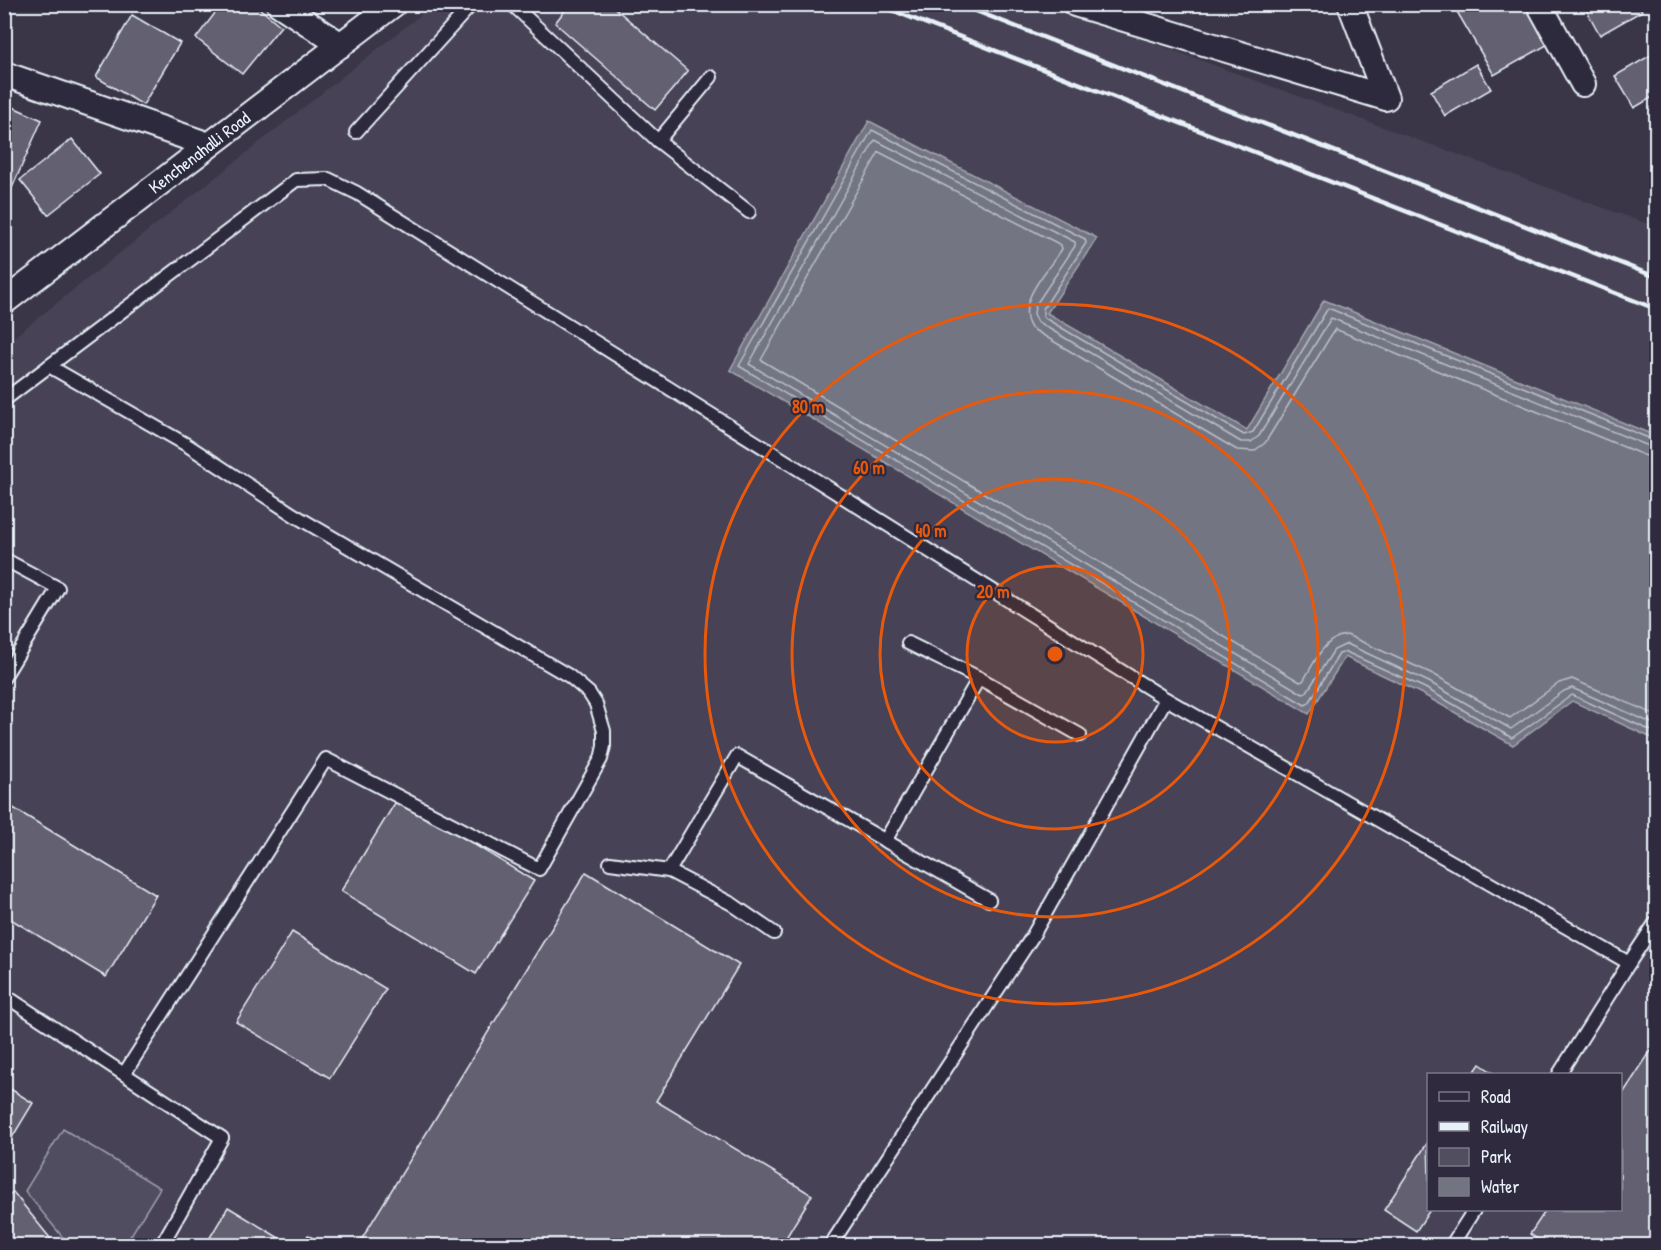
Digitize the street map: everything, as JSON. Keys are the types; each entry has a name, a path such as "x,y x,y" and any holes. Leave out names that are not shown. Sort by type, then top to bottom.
{"street":[{"path":"279,4 341,45"},
{"name":"Kenchenahalli Road","path":"4,302 394,4"},
{"path":"1075,4 1386,98 1350,4"},
{"path":"1539,4 1583,84"},
{"path":"4,74 209,145"}],"lane":[{"path":"356,132 472,4"},
{"path":"512,4 658,141 749,212"},
{"path":"658,141 711,77"},
{"path":"4,400 296,180 328,179 357,193 1166,699 1629,963"},
{"path":"49,366 187,445 294,515 569,676 592,699 601,717 604,731 601,759 539,869 326,759 124,1074"},
{"path":"4,559 58,588 4,677"},
{"path":"908,643 980,678 1080,735"},
{"path":"885,841 980,678"},
{"path":"830,1245 1032,937 1166,699"},
{"path":"669,871 737,756 989,900"},
{"path":"610,862 669,871 732,904 774,933"},
{"path":"1560,1073 1656,922"},
{"path":"4,995 222,1138 161,1245"},
{"path":"1451,1245 1473,1211"}],"shaded area":[{"path":"433,5 1049,5 1656,227 1656,1245 5,1246 5,344"}],"green space":[{"path":"63,1129 160,1188 125,1245 69,1245 25,1191"}],"water":[{"path":"869,121 1097,238 1047,313 1247,430 1324,300 1656,436 1656,740 1572,701 1513,745 1422,694 1345,657 1309,714 730,370"}],"building":[{"path":"222,4 254,4 281,26 242,74 196,38"},
{"path":"570,4 610,4 688,71 655,110 555,23"},
{"path":"1465,4 1530,4 1552,42 1494,75 1456,10"},
{"path":"1583,4 1638,4 1642,11 1600,35"},
{"path":"132,15 180,43 143,105 96,77"},
{"path":"1656,52 1656,95 1634,108 1615,76"},
{"path":"1476,64 1491,89 1445,116 1431,91"},
{"path":"4,103 42,120 12,188 4,184"},
{"path":"72,139 100,174 48,215 20,180"},
{"path":"398,798 534,881 476,974 341,891"},
{"path":"10,806 156,895 106,977 4,915 4,815"},
{"path":"586,872 739,965 656,1101 812,1195 781,1246 370,1246 361,1240"},
{"path":"292,932 386,989 330,1078 236,1022"},
{"path":"1656,1043 1656,1246 1548,1246 1530,1234 1545,1211 1622,1211 1622,1095"},
{"path":"1480,1064 1494,1073 1474,1073"},
{"path":"4,1085 33,1103 7,1146 4,1144"},
{"path":"1427,1144 1427,1211 1429,1211 1416,1231 1384,1210"},
{"path":"13,1192 54,1243 51,1246 4,1246 4,1199"},
{"path":"228,1207 289,1244 289,1246 205,1246"},
{"path":"308,1235 325,1246 302,1246"}],"railway":[{"path":"876,4 1656,309"},
{"path":"958,4 1656,277"}]}
